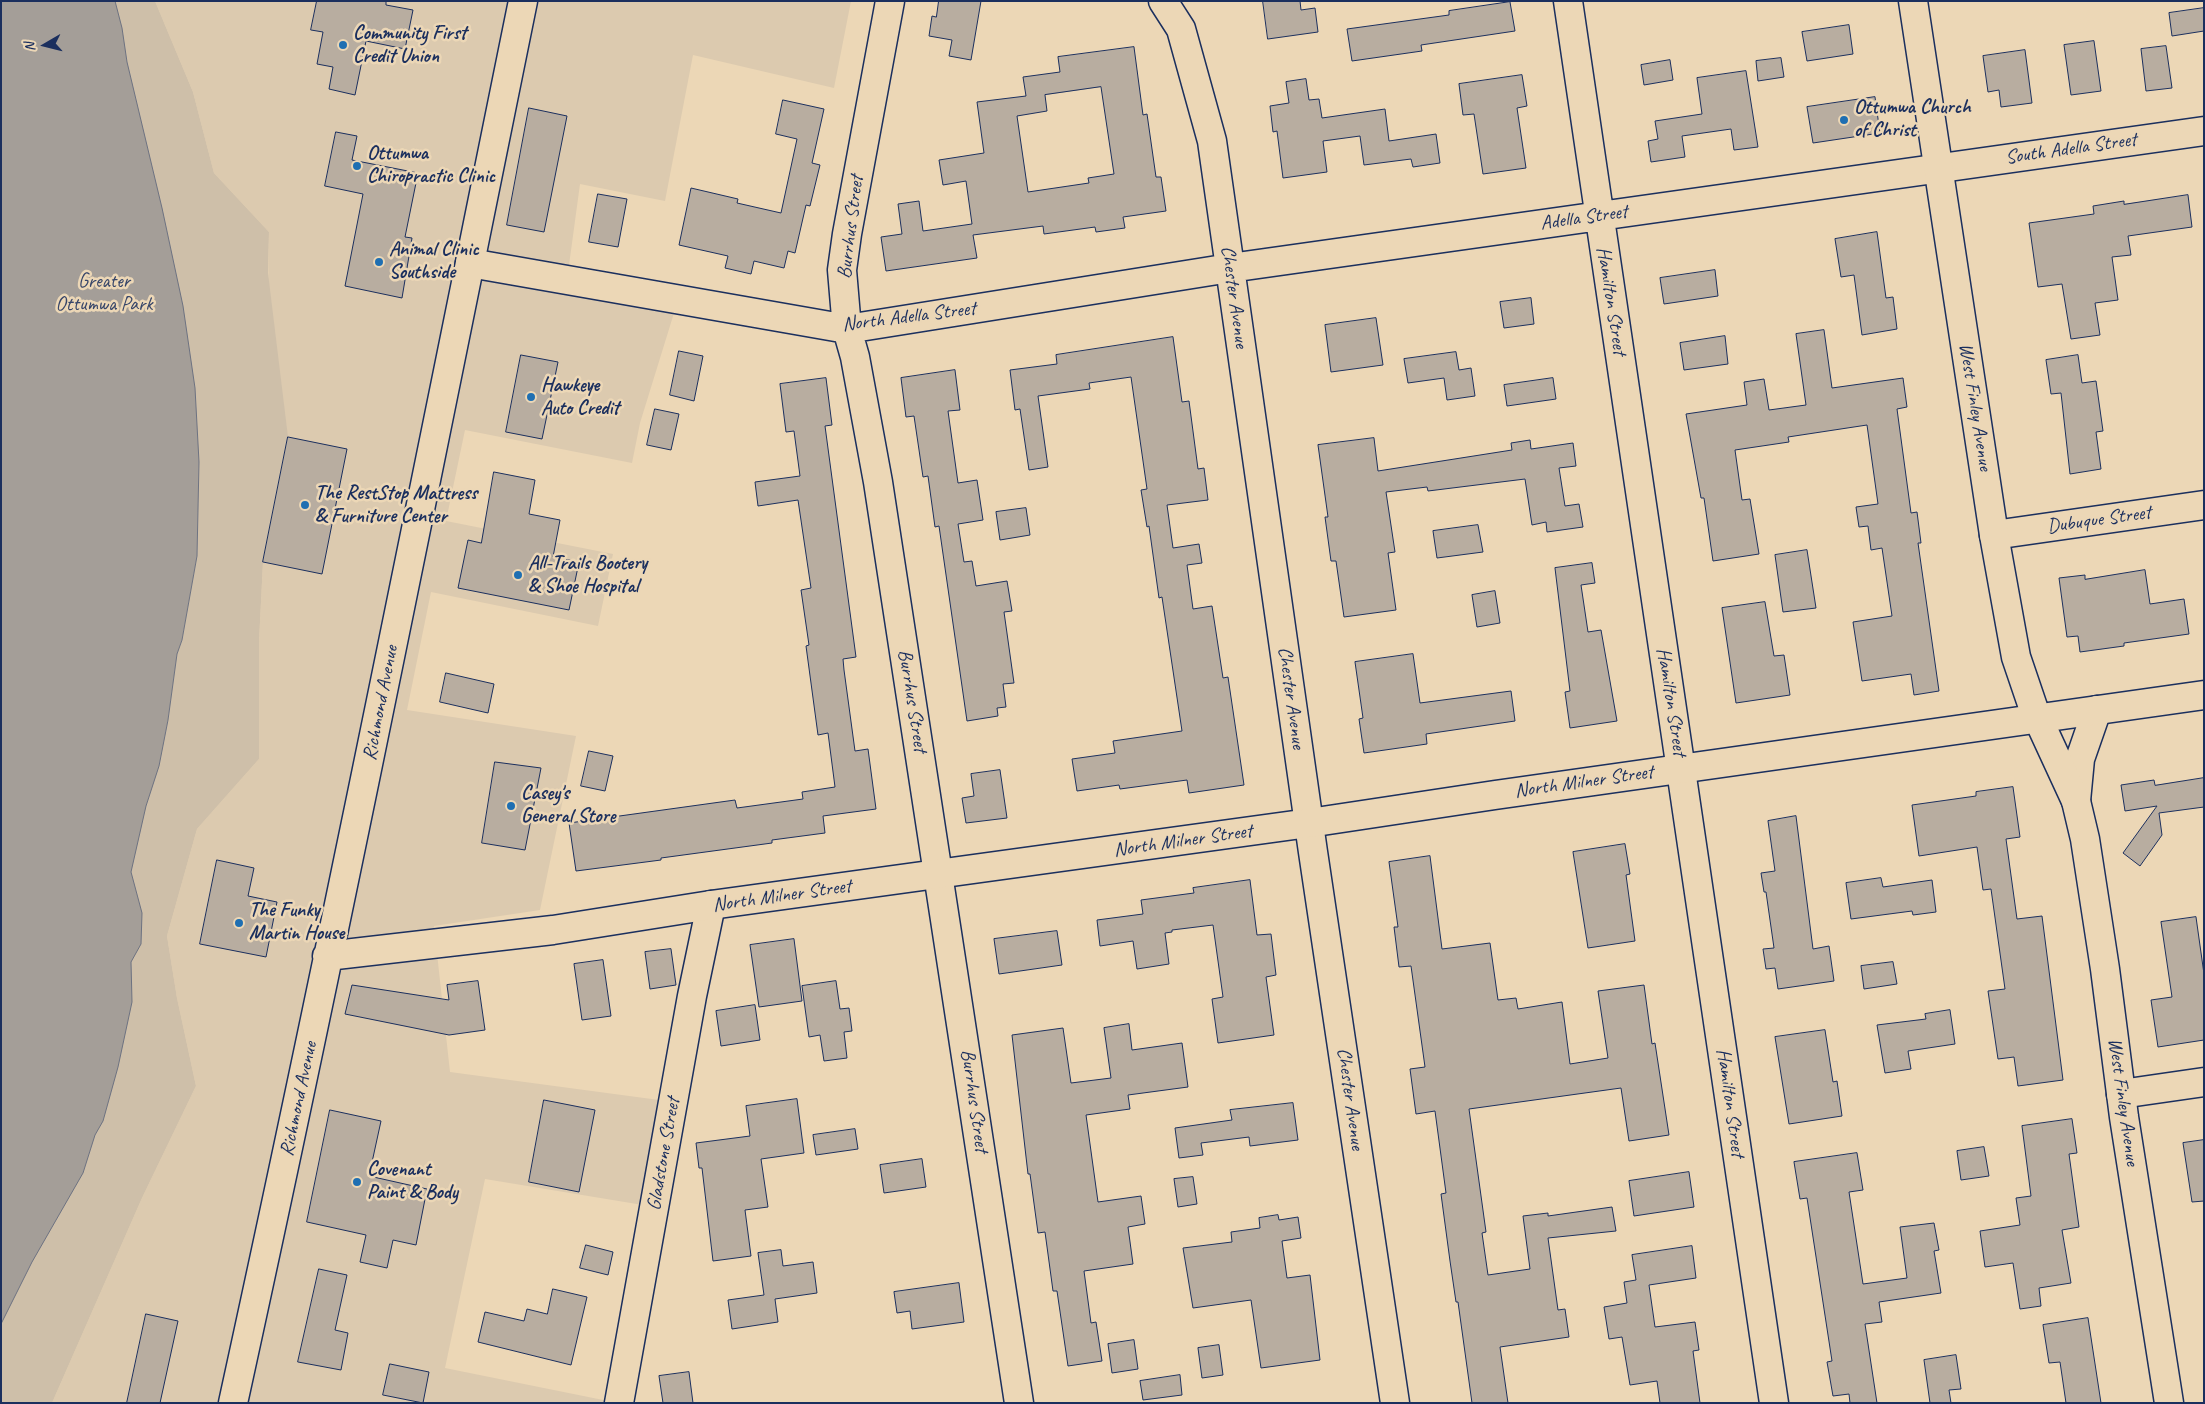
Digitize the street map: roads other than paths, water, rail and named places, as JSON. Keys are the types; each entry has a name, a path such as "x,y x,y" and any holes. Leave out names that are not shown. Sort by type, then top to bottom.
{"street":[{"name":"Richmond Avenue","path":"233,1403 307,1062 327,956 369,762 523,1"},
{"name":"Burrhus Street","path":"890,1 842,270 847,330 856,357 876,472 940,875 1019,1403"},
{"name":"Chester Avenue","path":"1163,1 1181,29 1212,141 1309,824 1395,1403"},
{"name":"Hamilton Street","path":"1568,1 1598,216 1682,768 1774,1403"},
{"name":"West Finley Avenue","path":"1913,1 1994,535 2016,657 2038,718 2076,801 2085,839 2105,968 2121,1094 2168,1403"},
{"name":"South Adella Street","path":"1938,168 2204,131"},
{"name":"Adella Street","path":"1230,268 1938,168"},
{"name":"North Adella Street","path":"470,263 847,330 1230,268"},
{"name":"Dubuque Street","path":"1994,535 2204,505"},
{"name":"North Milner Street","path":"327,956 553,930 711,905 1309,824 1682,768 2204,695"},
{"name":"West Finley Avenue","path":"2076,801 2080,759 2097,710"},
{"name":"Gladstone Street","path":"619,1403 692,996 711,905"},
{"path":"2121,1094 2204,1082"}],"place":[{"name":"Community First Credit Union","path":"343,45"},
{"name":"Ottumwa Church of Christ","path":"1844,120"},
{"name":"Ottumwa Chiropractic Clinic","path":"357,166"},
{"name":"Animal Clinic Southside","path":"379,262"},
{"name":"Hawkeye Auto Credit","path":"531,397"},
{"name":"The RestStop Mattress & Furniture Center","path":"305,505"},
{"name":"All-Trails Bootery & Shoe Hospital","path":"518,575"},
{"name":"Casey's General Store","path":"511,806"},
{"name":"The Funky Martin House","path":"239,923"},
{"name":"Covenant Paint & Body","path":"357,1182"}],"park label":[{"name":"Greater Ottumwa Park","path":"104,294"}]}
